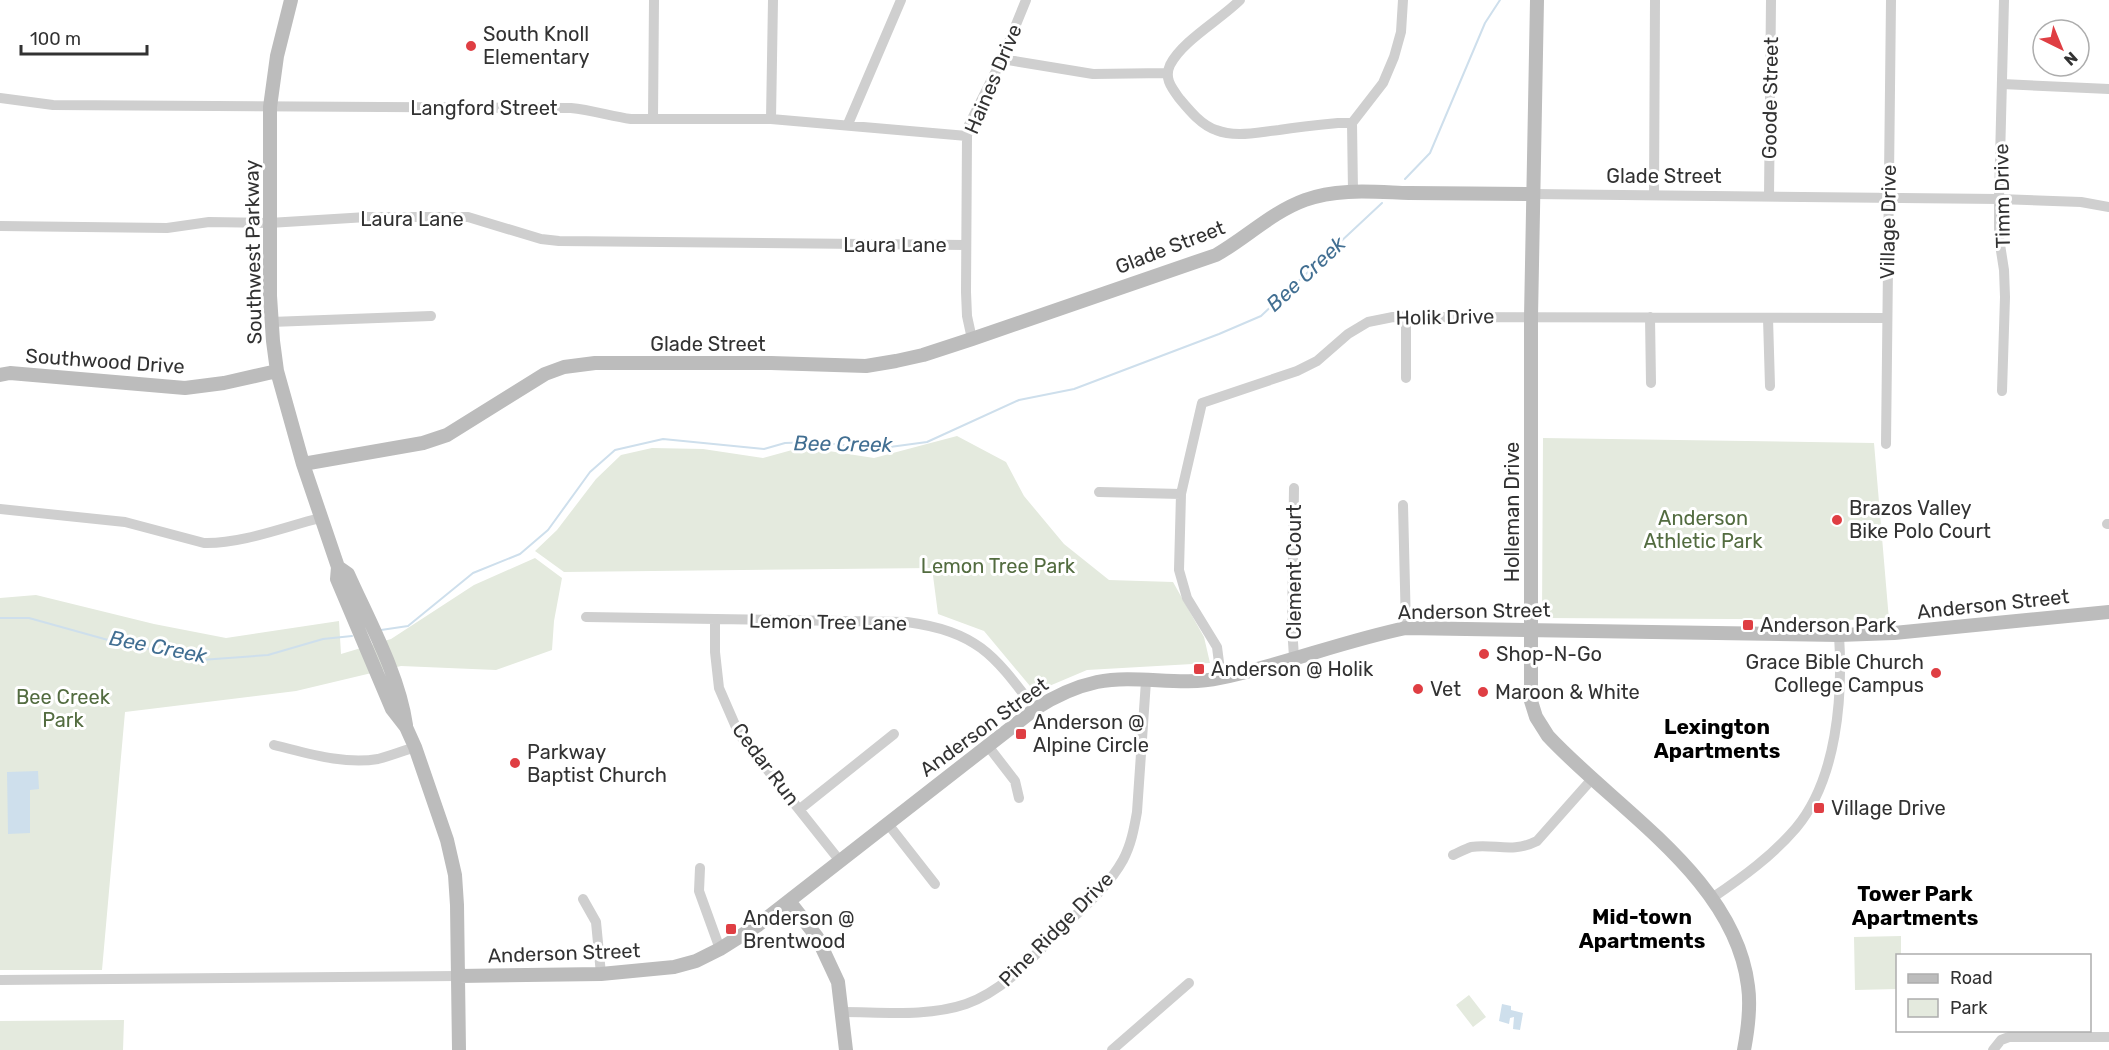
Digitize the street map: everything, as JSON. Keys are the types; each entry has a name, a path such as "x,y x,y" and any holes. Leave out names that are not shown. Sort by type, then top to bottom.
{"street":[{"name":"Southwest Parkway","path":"291,0 277,56 270,107 271,322 277,371 303,464 338,567 336,579 392,709 406,727 415,747 447,840 454,875 459,1050"},
{"path":"653,118 654,0"},
{"path":"771,119 773,0"},
{"path":"848,124 901,0"},
{"name":"Haines Drive","path":"972,339 967,316 967,136 969,125 1002,59 1026,0"},
{"path":"1240,0 1185,46 1171,64 1167,73 1167,81 1186,106 1205,125 1217,131 1249,134 1353,123"},
{"path":"1353,192 1353,123 1383,83 1394,57 1401,32 1403,0"},
{"name":"Holleman Drive","path":"1537,0 1532,194 1533,629 1531,701 1536,717 1548,736 1691,871 1712,898 1730,930 1745,968 1749,988 1749,1009 1744,1050"},
{"path":"1654,195 1655,0"},
{"name":"Goode Street","path":"1769,196 1771,0"},
{"name":"Village Drive","path":"1886,444 1891,0"},
{"name":"Timm Drive","path":"2002,391 2005,297 1999,238 1999,199 2004,0"},
{"path":"1002,59 1093,74 1167,73"},
{"path":"2002,84 2109,89"},
{"name":"Langford Street","path":"0,98 53,105 571,108 631,119 771,119 967,136"},
{"name":"Glade Street","path":"303,464 423,443 447,435 545,374 564,367 595,363 771,363 866,366 923,355 1215,255 1238,242 1278,213 1305,200 1337,193 1889,196 2081,202 2109,207"},
{"name":"Laura Lane","path":"0,226 167,228 209,222 269,223 367,217 468,218 541,239 559,241 966,245"},
{"path":"1406,315 1406,378"},
{"name":"Holik Drive","path":"1221,678 1217,647 1187,598 1181,581 1179,558 1181,494 1203,404 1307,366 1317,361 1348,334 1368,322 1406,315 1887,318"},
{"path":"271,322 431,316"},
{"path":"1650,317 1651,383"},
{"path":"1768,318 1770,386"},
{"name":"Southwood Drive","path":"0,375 10,373 185,388 224,383 277,371"},
{"name":"Clement Court","path":"1294,488 1292,627 1294,657"},
{"path":"1099,492 1181,494"},
{"path":"1403,505 1406,628"},
{"path":"0,509 125,522 214,544 234,541 320,518"},
{"name":"Anderson Street","path":"0,980 601,974 674,967 696,961 720,949 758,925 1054,696 1099,682 1187,682 1221,678 1359,638 1406,628 1839,635 1894,633 2109,612"},
{"name":"Lemon Tree Lane","path":"586,617 907,622 933,626 960,636 984,649 1001,664 1035,709"},
{"name":"Cedar Run","path":"715,620 714,652 718,681 731,718 749,748 840,861"},
{"path":"1712,898 1771,854 1797,827 1808,810 1830,757 1840,686 1839,635"},
{"name":"Pine Ridge Drive","path":"843,1012 930,1011 963,1005 979,999 1014,976 1099,892 1122,861 1133,834 1137,812 1146,681"},
{"path":"800,810 894,734"},
{"path":"274,745 320,756 359,760 378,759 415,747"},
{"path":"988,746 1014,781 1018,798"},
{"path":"1453,855 1470,847 1517,848 1537,841 1592,779"},
{"path":"888,824 935,884"},
{"path":"700,868 699,891 720,949"},
{"path":"583,899 596,922 601,974"},
{"path":"789,901 810,927 838,982 846,1050"},
{"path":"1112,1050 1189,983"},
{"path":"1993,1050 2001,1040 2009,1037 2109,1038"}],"green space":[{"name":"Lemon Tree Park","path":"957,436 1006,462 1024,496 1064,544 1109,580 1173,582 1204,637 1210,663 1087,670 1035,692 984,631 938,614 932,568 564,572 535,551 557,530 596,479 621,455 652,448 703,449 763,458 803,447 874,458"},
{"name":"Anderson Athletic Park","path":"1543,438 1874,443 1889,620 1542,618"},
{"name":"Bee Creek Park","path":"535,558 562,578 554,621 552,650 496,670 401,666 296,691 125,712 102,970 0,970 0,598 36,595 154,624 226,638 339,621 341,654 391,639 474,585"},
{"path":"1901,936 1901,954 1896,954 1896,989 1855,990 1854,937"},
{"path":"1469,995 1486,1017 1473,1027 1456,1005"},
{"path":"124,1020 123,1050 0,1050 0,1021"}],"water":[{"path":"38,771 39,789 30,790 30,833 8,834 7,772"},
{"path":"1502,1004 1511,1006 1511,1010 1523,1013 1520,1030 1513,1029 1514,1017 1510,1018 1509,1024 1499,1021"}],"waterway":[{"name":"Bee Creek","path":"1405,179 1430,153 1485,23 1500,0"},
{"name":"Bee Creek","path":"381,630 408,626 473,573 520,554 548,530 590,472 615,450 663,439 764,449 785,443 817,442 875,449 927,442 1019,400 1074,389 1261,316 1382,203"},
{"name":"Bee Creek","path":"0,618 29,618 108,640 201,660 268,655 323,639 352,636"}],"place":[{"name":"South Knoll Elementary","path":"471,46"},
{"name":"Brazos Valley Bike Polo Court","path":"1837,520"},
{"name":"Anderson Park","path":"1748,625"},
{"name":"Shop-N-Go","path":"1484,654"},
{"name":"Anderson @ Holik","path":"1199,669"},
{"name":"Grace Bible Church College Campus","path":"1936,673"},
{"name":"Vet","path":"1418,689"},
{"name":"Maroon & White","path":"1483,692"},
{"name":"Anderson @ Alpine Circle","path":"1021,734"},
{"name":"Parkway Baptist Church","path":"515,763"},
{"name":"Village Drive","path":"1819,808"},
{"name":"Anderson @ Brentwood","path":"731,929"}],"district":[{"name":"Lexington Apartments","path":"1717,739"},
{"name":"Tower Park Apartments","path":"1915,906"},
{"name":"Mid-town Apartments","path":"1642,929"}]}
